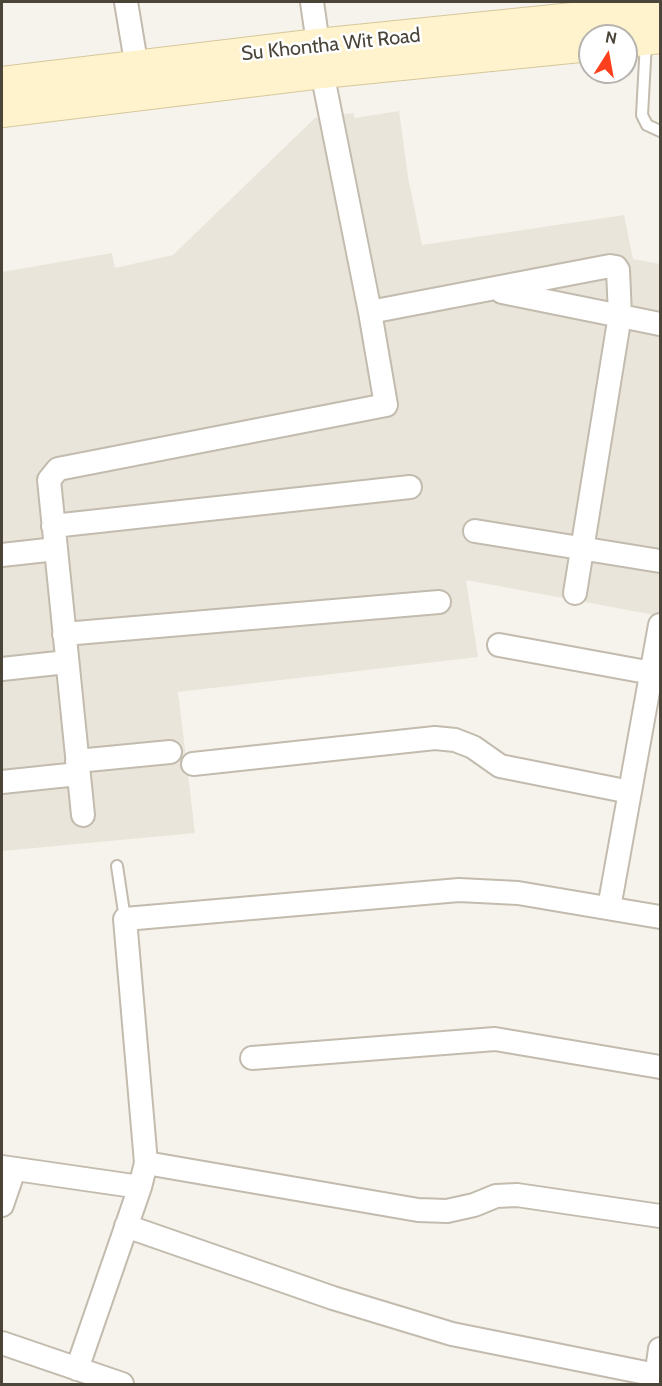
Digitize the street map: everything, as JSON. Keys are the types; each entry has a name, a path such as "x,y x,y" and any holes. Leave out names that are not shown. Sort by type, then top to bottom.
{"main road":[{"name":"Su Khontha Wit Road","path":"638,26 660,10"},
{"name":"Su Khontha Wit Road","path":"2,111 320,59 578,33"},
{"name":"Su Khontha Wit Road","path":"2,83 137,68 578,46"}],"street":[{"path":"126,2 137,68"},
{"path":"82,815 49,480 58,469 386,405 320,59 312,2"},
{"path":"370,312 615,267 618,270 620,315 574,593"},
{"path":"492,290 660,324"},
{"path":"54,526 410,487"},
{"path":"475,531 660,561"},
{"path":"2,555 56,549"},
{"path":"64,634 439,602"},
{"path":"609,908 660,625"},
{"path":"499,645 652,673"},
{"path":"2,669 67,662"},
{"path":"193,764 435,738 455,740 473,747 500,766 630,792"},
{"path":"2,782 170,752"},
{"path":"77,1369 146,1163 124,919 459,890 518,893 660,917"},
{"path":"252,1058 495,1039 660,1067"},
{"path":"146,1163 418,1210 447,1211 474,1205 496,1196 517,1195 660,1216"},
{"path":"2,1205 8,1168 140,1186"},
{"path":"126,1226 333,1298 452,1334 655,1380 660,1349"},
{"path":"2,1343 122,1384"}],"lane":[{"path":"638,45 642,115 647,125 660,131"},
{"path":"117,866 124,919"}],"shaded area":[{"path":"399,111 408,177 422,245 624,215 633,259 660,264 660,616 466,580 478,657 178,692 195,833 2,851 2,272 112,253 115,268 173,255 315,118 353,113 355,118"}]}
